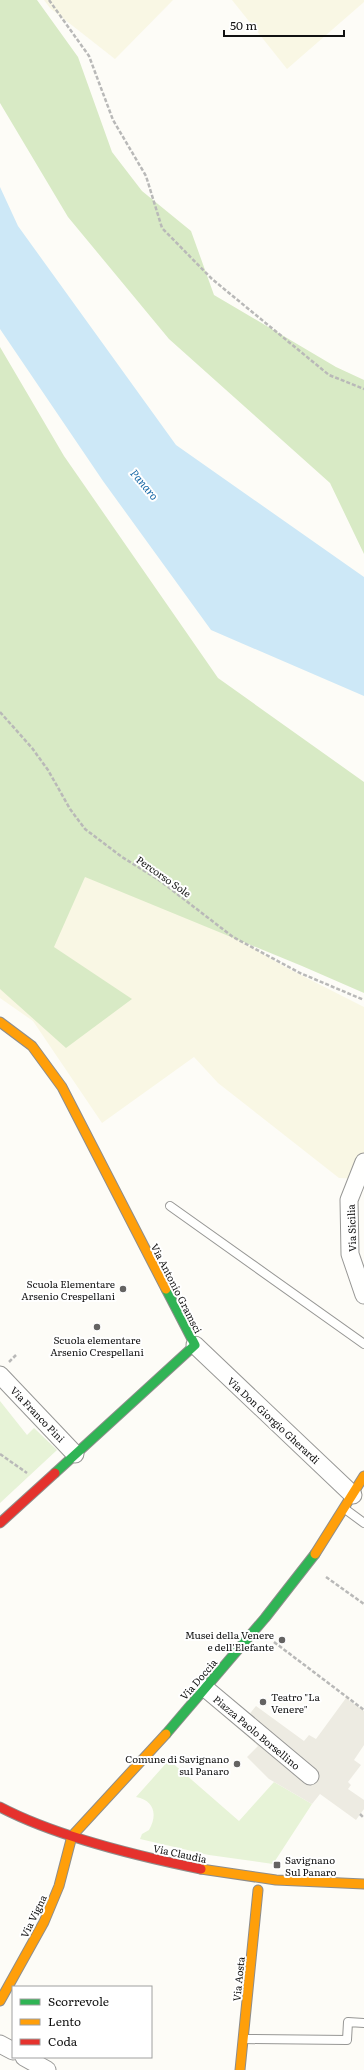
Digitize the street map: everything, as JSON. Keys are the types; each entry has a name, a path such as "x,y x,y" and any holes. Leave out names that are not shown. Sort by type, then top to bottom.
{"street":[{"name":"Via Antonio Gramsci","path":"0,1022 32,1046 62,1087 194,1346 0,1523"},
{"name":"Via Sicilia","path":"364,1162 349,1200 350,1254 364,1295"},
{"name":"Via Don Giorgio Gherardi","path":"194,1346 348,1501"},
{"name":"Via Franco Pini","path":"0,1375 75,1454"},
{"name":"Via Doccia","path":"72,1836 205,1688 312,1560 364,1476"},
{"name":"Piazza Paolo Borsellino","path":"205,1688 310,1776"},
{"name":"Via Claudia","path":"0,1807 22,1819 132,1854 225,1874 312,1882 364,1884"},
{"name":"Via Vigna","path":"0,2001 44,1922 59,1886 72,1836"},
{"name":"Via Aosta","path":"240,2070 258,1890"},
{"path":"0,2044 12,2050"},
{"path":"26,2058 47,2070"}],"lane":[{"path":"170,1206 364,1344"},
{"path":"348,1501 364,1523"},
{"path":"243,2039 348,2040 348,2022 364,2022"}],"path":[{"path":"49,0 89,56 113,120 146,176 162,228 212,279 329,375 364,389"},
{"name":"Percorso Sole","path":"0,712 32,748 48,770 70,810 85,829 122,857 159,880 233,937 300,973 364,1000"},
{"path":"0,1454 30,1475 40,1486"},
{"path":"326,1576 364,1604"},
{"path":"274,1642 364,1710"},
{"path":"360,1814 364,1818"}],"shaded area":[{"path":"44,0 173,0 115,59 50,8"},
{"path":"232,0 364,0 364,2 287,69"},
{"path":"0,707 181,906 287,968 364,1007 364,1179 339,1178 218,1083 194,1057 102,1123 33,1021 0,998"},
{"path":"346,1698 364,1711 364,1745 354,1760 361,1765 348,1782 351,1785 348,1789 364,1800 364,1809 356,1820 320,1794 312,1804 269,1779 247,1757 258,1746 239,1727 256,1706 304,1741 309,1735 316,1739"}],"green space":[{"path":"0,0 37,0 78,57 112,152 142,191 191,231 214,295 336,367 364,380 364,554 330,483 169,339 68,217 0,103"},
{"path":"0,347 64,456 218,678 364,782 364,993 85,877 54,947 132,999 66,1048 0,989"},
{"path":"0,1401 27,1435 34,1428 57,1450 0,1503"},
{"path":"169,1760 239,1821 274,1782 312,1804 273,1864 209,1855 140,1839 142,1834 149,1830 154,1814 153,1809 147,1801 136,1797"}],"water":[{"name":"Panaro","path":"0,187 18,226 176,445 364,577 364,696 211,630 103,481 0,329"}],"traffic: fast":[{"path":"55,1473 195,1345 166,1289"},
{"path":"166,1734 265,1618 315,1554"}],"traffic: slow":[{"path":"0,1022 32,1046 62,1087 166,1289"},
{"path":"315,1554 364,1476"},
{"path":"0,2001 44,1922 59,1886 72,1836 166,1734"},
{"path":"201,1869 276,1880 364,1884"},
{"path":"240,2070 258,1890"}],"traffic: jam":[{"path":"0,1523 55,1473"},
{"path":"0,1807 46,1828 124,1852 201,1869"}],"place":[{"name":"Scuola Elementare Arsenio Crespellani","path":"123,1289"},
{"name":"Scuola elementare Arsenio Crespellani","path":"97,1327"},
{"name":"Musei della Venere e dell'Elefante","path":"282,1640"},
{"name":"Teatro \"La Venere\"","path":"263,1702"},
{"name":"Comune di Savignano sul Panaro","path":"237,1764"},
{"name":"Savignano Sul Panaro","path":"277,1865"}]}
